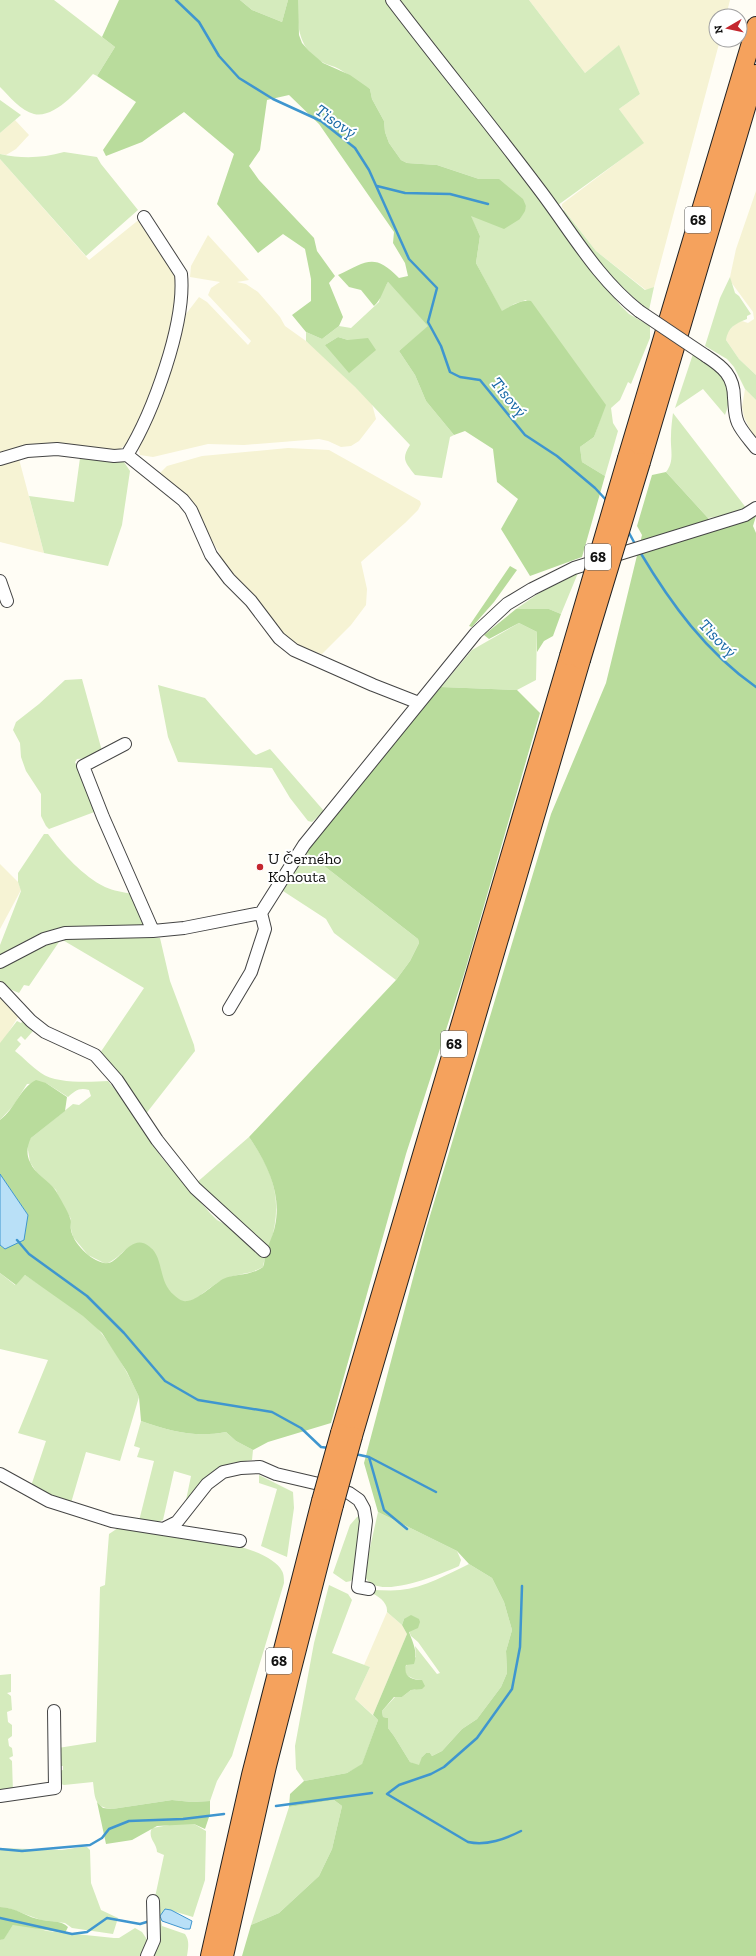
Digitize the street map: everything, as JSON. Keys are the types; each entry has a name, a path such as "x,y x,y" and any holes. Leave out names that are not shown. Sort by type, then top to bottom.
{"highway":[{"name":"68","path":"210,1956 250,1775 346,1434 634,460 756,26"},
{"name":"68","path":"634,460 756,74"},
{"name":"68","path":"224,1956 327,1503"}],"street":[{"path":"392,0 540,190 580,249 626,300 639,311 723,367 730,376 734,386 734,412 738,423 756,448"},
{"path":"127,455 142,427 167,361 176,329 182,283 181,274 144,217"},
{"path":"0,459 27,451 57,449 127,455 184,500 211,555 229,579 250,601 269,626 284,642 294,650 373,685 419,703"},
{"path":"0,962 44,939 65,933 153,931 184,928 261,913 277,891 304,845 476,633 507,604 532,589 574,568 745,515 756,508"},
{"path":"0,581 7,601"},
{"path":"125,744 84,766 103,817 153,931"},
{"path":"229,1009 251,972 265,929 261,913"},
{"path":"0,988 30,1021 46,1032 95,1055 117,1080 157,1140 195,1188 264,1251"},
{"path":"163,1529 177,1522 207,1484 223,1472 235,1469 260,1467 276,1474 336,1488 349,1493 359,1500 364,1509 366,1520 358,1587 369,1589"},
{"path":"0,1474 49,1501 112,1521 240,1541"},
{"path":"0,1796 55,1788 54,1711"},
{"path":"147,1956 154,1940 152,1901"}],"shaded area":[{"path":"529,0 730,0 728,8 708,8 708,48 718,48 654,287 650,289 646,290 596,251 562,207 562,204 643,143 619,109 640,94 618,46 585,73"},
{"path":"15,120 29,135 16,149 6,155 0,154 0,133"},
{"path":"0,159 89,260 141,218 177,275 173,324 156,385 127,444 120,449 112,451 0,455"},
{"path":"756,191 756,375 739,359 726,340 727,333 736,323 742,321 748,323 754,319 753,312 731,282 730,277 736,249"},
{"path":"208,235 249,280 237,282 246,284 258,292 280,317 285,326 306,341 329,361 372,404 376,419 359,441 351,446 341,447 319,439 244,445 208,444 153,457 140,455 138,446 174,352 186,314 199,297 207,302 248,345 251,341 208,295 211,288 220,282 190,277 191,266"},
{"path":"745,389 756,400 756,442 744,417 742,407"},
{"path":"288,448 329,450 420,501 421,504 418,510 405,523 361,562 367,589 366,605 351,625 322,654 300,647 283,637 231,573 219,556 220,554 212,541 208,542 159,474 167,466 202,456"},
{"path":"19,459 44,553 0,542 0,466"},
{"path":"0,864 18,882 21,890 0,929"},
{"path":"0,996 20,1014 1,1044 0,1043"},
{"path":"387,1612 402,1625 407,1634 373,1715 355,1699 370,1667 364,1665"}],"green space":[{"path":"0,0 54,0 115,47 97,76 93,74 74,94 58,107 50,112 42,114 34,114 24,110 0,87"},
{"path":"119,0 240,0 252,10 282,22 288,0 298,0 299,35 302,43 323,63 350,75 370,89 372,99 384,121 385,132 389,143 401,160 407,163 437,165 479,179 499,179 523,199 526,206 520,219 504,229 471,216 480,236 476,263 502,311 520,302 531,301 606,405 594,437 580,447 582,462 605,476 582,557 530,576 501,529 518,499 497,482 493,449 465,431 454,435 426,401 415,375 399,351 428,326 388,282 374,306 361,290 349,287 338,275 363,263 376,262 383,265 399,278 408,276 405,263 393,243 394,232 319,124 289,95 267,100 260,150 249,166 259,180 314,238 317,251 335,276 329,283 343,317 339,326 322,339 306,332 292,315 311,301 311,279 305,249 283,234 258,253 217,204 234,154 184,112 142,142 106,156 103,150 136,102 97,76 115,47 102,37"},
{"path":"240,0 288,0 282,22 252,10"},
{"path":"298,0 387,0 525,181 539,197 580,257 629,314 650,326 650,338 631,384 628,382 620,400 611,408 613,423 618,431 605,476 582,462 580,447 594,437 605,405 526,300 514,304 502,312 476,263 480,236 470,215 520,219 526,206 487,179 479,179 437,165 407,163 401,160 389,143 385,132 384,121 372,99 370,89 339,69 322,62 308,51 301,36 299,27"},
{"path":"396,0 529,0 585,73 619,45 640,94 619,109 644,143 558,205 433,46 431,38 427,40"},
{"path":"0,100 21,115 0,133"},
{"path":"64,152 97,157 138,210 86,256 0,159 0,154 17,157 32,157 48,156"},
{"path":"564,210 596,251 645,290 654,287 649,310 612,277 561,213"},
{"path":"730,277 735,293 739,296 751,314 747,316 747,319 736,324 730,329 726,340 739,359 756,375 756,400 745,389 734,367 727,359 705,346 720,298"},
{"path":"388,282 429,326 399,351 415,375 426,401 454,435 450,437 442,478 415,475 405,460 407,450 410,445 355,387 306,341 306,332 322,339 339,326 351,328 379,302 381,293","holes":["338,337 348,340 325,345"]},
{"path":"338,337 348,340 368,338 376,350 349,373 325,345"},
{"path":"693,354 717,371 727,386 729,394 725,415 703,389 675,408"},
{"path":"673,413 747,509 736,514 708,518 666,472 669,468 671,459"},
{"path":"80,458 124,462 130,471 122,525 108,566 44,553 29,496 74,502"},
{"path":"666,472 718,529 756,516 753,526 756,533 756,1956 242,1956 251,1925 279,1913 319,1876 332,1849 342,1806 334,1800 289,1807 290,1794 304,1781 347,1773 362,1764 378,1720 373,1715 407,1634 402,1625 404,1619 411,1615 419,1619 420,1622 418,1628 409,1632 414,1648 415,1660 414,1664 406,1665 405,1669 409,1677 422,1680 425,1686 422,1689 411,1690 402,1697 394,1697 382,1711 383,1717 388,1718 388,1728 410,1762 419,1765 422,1757 426,1753 430,1753 432,1756 442,1751 462,1729 477,1719 501,1687 507,1673 506,1651 512,1630 504,1602 492,1578 469,1564 457,1551 378,1512 364,1463 426,1229 551,814 606,683 642,535 637,526 652,475"},
{"path":"510,566 517,570 494,602 472,627 469,626"},
{"path":"578,573 561,614 549,609 516,609 542,591"},
{"path":"516,609 549,609 561,614 553,636 544,641 537,652 537,632 519,623 489,639 484,635"},
{"path":"519,623 537,632 536,680 517,690 441,687 472,650"},
{"path":"82,679 102,751 87,758 77,759 75,762 97,811 49,829 41,816 41,794 26,771 21,757 20,743 13,730 16,722 39,704 65,680"},
{"path":"158,685 205,698 253,753 256,755 270,749 324,811 312,822 308,821 290,798 272,768 178,762 168,737"},
{"path":"441,687 517,690 540,713 465,971 406,1154 331,1423 268,1442 253,1450 236,1441 226,1432 215,1434 193,1434 162,1428 141,1421 139,1397 127,1372 102,1333 83,1316 25,1275 16,1285 0,1273 0,1245 5,1249 28,1215 0,1174 0,1120 10,1110 25,1088 36,1080 46,1083 67,1097 65,1111 31,1138 28,1147 28,1156 32,1167 56,1191 71,1219 71,1230 75,1240 88,1255 93,1258 104,1263 109,1263 136,1243 143,1243 150,1247 157,1257 165,1284 169,1290 178,1298 185,1301 195,1298 223,1279 247,1274 263,1267 277,1214 275,1191 262,1157 249,1137 396,980 410,961 419,943 418,939 305,851"},
{"path":"44,834 48,834 74,864 89,877 111,890 132,894 144,922 142,926 84,926 50,931 24,942 0,956 0,945 21,891 18,882 18,873"},
{"path":"305,851 418,939 419,943 410,961 396,980 334,933 326,919 283,891"},
{"path":"62,938 160,938 170,981 195,1051 145,1115 100,1053 144,988 61,939 29,986 24,985 19,993 0,985 0,967 50,941"},
{"path":"17,1021 21,1023 23,1021 33,1031 25,1040 21,1036 17,1040 21,1044 15,1051 47,1077 73,1082 108,1081 126,1103 162,1158 210,1213 217,1220 230,1227 265,1256 263,1267 258,1270 232,1276 215,1284 195,1299 186,1302 178,1299 165,1285 151,1248 137,1244 127,1249 106,1264 88,1255 73,1237 71,1219 60,1201 56,1190 38,1175 30,1162 27,1144 31,1138 73,1104 79,1105 91,1096 89,1090 86,1089 77,1090 68,1097 46,1083 27,1084 13,1106 0,1120 0,1043"},
{"path":"249,1137 265,1163 274,1189 276,1215 270,1245 263,1245 195,1184"},
{"path":"0,1273 15,1285 25,1275 66,1302 96,1326 113,1349 127,1372 139,1397 120,1461 86,1452 71,1503 50,1497 31,1486 46,1441 18,1433 48,1360 0,1349"},
{"path":"141,1421 162,1428 193,1434 215,1434 226,1432 236,1441 253,1450 252,1460 232,1463 219,1468 185,1505 191,1476 174,1471 163,1520 158,1522 139,1521 154,1461 137,1457 140,1448 134,1446"},
{"path":"259,1475 293,1492 294,1508 287,1557 261,1546 277,1489 259,1483"},
{"path":"378,1512 457,1551 461,1560 459,1566 423,1580 393,1587 380,1587 370,1583 364,1574"},
{"path":"359,1516 359,1532 354,1576 351,1581 346,1582 333,1573 350,1525"},
{"path":"121,1526 183,1534 233,1544 272,1560 283,1574 284,1583 232,1756 217,1781 210,1801 192,1802 172,1800 112,1809 102,1806 96,1801 93,1782 61,1784 58,1771 63,1770 63,1766 58,1766 58,1748 96,1742 100,1587 105,1585 109,1534"},
{"path":"469,1564 492,1578 504,1602 512,1630 506,1651 507,1673 501,1687 477,1719 462,1729 442,1751 432,1756 430,1753 426,1753 422,1757 422,1762 419,1766 410,1762 388,1728 388,1718 383,1717 382,1711 395,1697 402,1697 411,1690 415,1690 422,1680 409,1677 405,1672 407,1665 416,1657 415,1646 437,1674 440,1673 418,1642 411,1636 404,1619 402,1625 387,1612 384,1602 370,1592 372,1590 409,1589 436,1580"},
{"path":"329,1585 348,1594 352,1600 332,1653 370,1667 355,1699 378,1720 362,1765 347,1773 304,1781 296,1769 295,1746 314,1643"},
{"path":"11,1674 11,1692 7,1693 11,1696 12,1710 7,1712 8,1722 12,1725 12,1736 8,1739 9,1746 12,1748 13,1756 9,1758 12,1761 13,1793 0,1795 0,1675"},
{"path":"172,1800 192,1802 210,1801 210,1814 205,1829 194,1824 157,1826 132,1840 106,1844 97,1802 103,1808 112,1809"},
{"path":"334,1800 342,1806 332,1849 319,1876 279,1913 251,1925 289,1807"},
{"path":"175,1824 194,1824 206,1831 205,1880 193,1917 166,1909 160,1916 162,1926 185,1934 188,1942 187,1956 150,1956 154,1902 164,1855 157,1852 156,1846 151,1838 151,1832 152,1828"},
{"path":"87,1847 90,1850 91,1883 101,1910 118,1918 113,1934 72,1928 65,1923 41,1920 8,1908 0,1907 0,1848 62,1850"},
{"path":"0,1907 6,1907 37,1919 59,1922 68,1927 65,1933 13,1925 4,1939 0,1940"},
{"path":"13,1925 24,1925 47,1931 114,1938 119,1938 135,1928 142,1932 148,1941 144,1956 0,1956 0,1940 4,1938"}],"water":[{"path":"0,1174 28,1215 24,1240 5,1249 0,1245"},
{"path":"165,1909 171,1910 192,1921 190,1929 185,1929 162,1921 160,1916"}],"waterway":[{"name":"Tisový","path":"176,0 199,22 219,56 239,78 273,99 321,121 355,148 369,170 409,259 437,288 428,322 441,346 450,372 460,377 480,380 525,435 557,456 595,488 607,501"},
{"path":"377,186 405,193 450,194 488,204"},
{"name":"Tisový","path":"628,531 635,544"},
{"name":"Tisový","path":"640,552 664,590 705,643 756,687"},
{"path":"17,1240 29,1254 87,1296 124,1333 165,1381 198,1400 272,1412 301,1428 321,1447 329,1448"},
{"path":"355,1454 369,1457 384,1510 407,1529"},
{"path":"369,1457 436,1492"},
{"path":"521,1831 496,1841 482,1843 468,1842 387,1794 399,1785 431,1774 444,1767 477,1738 512,1689 520,1647 522,1586"},
{"path":"276,1806 372,1793"},
{"path":"0,1849 22,1851 90,1845 102,1838 109,1829 129,1821 183,1819 224,1814"},
{"path":"0,1918 72,1934 87,1932 107,1918 140,1924 150,1921"}],"place":[{"name":"U Černého Kohouta","path":"260,867"}]}
